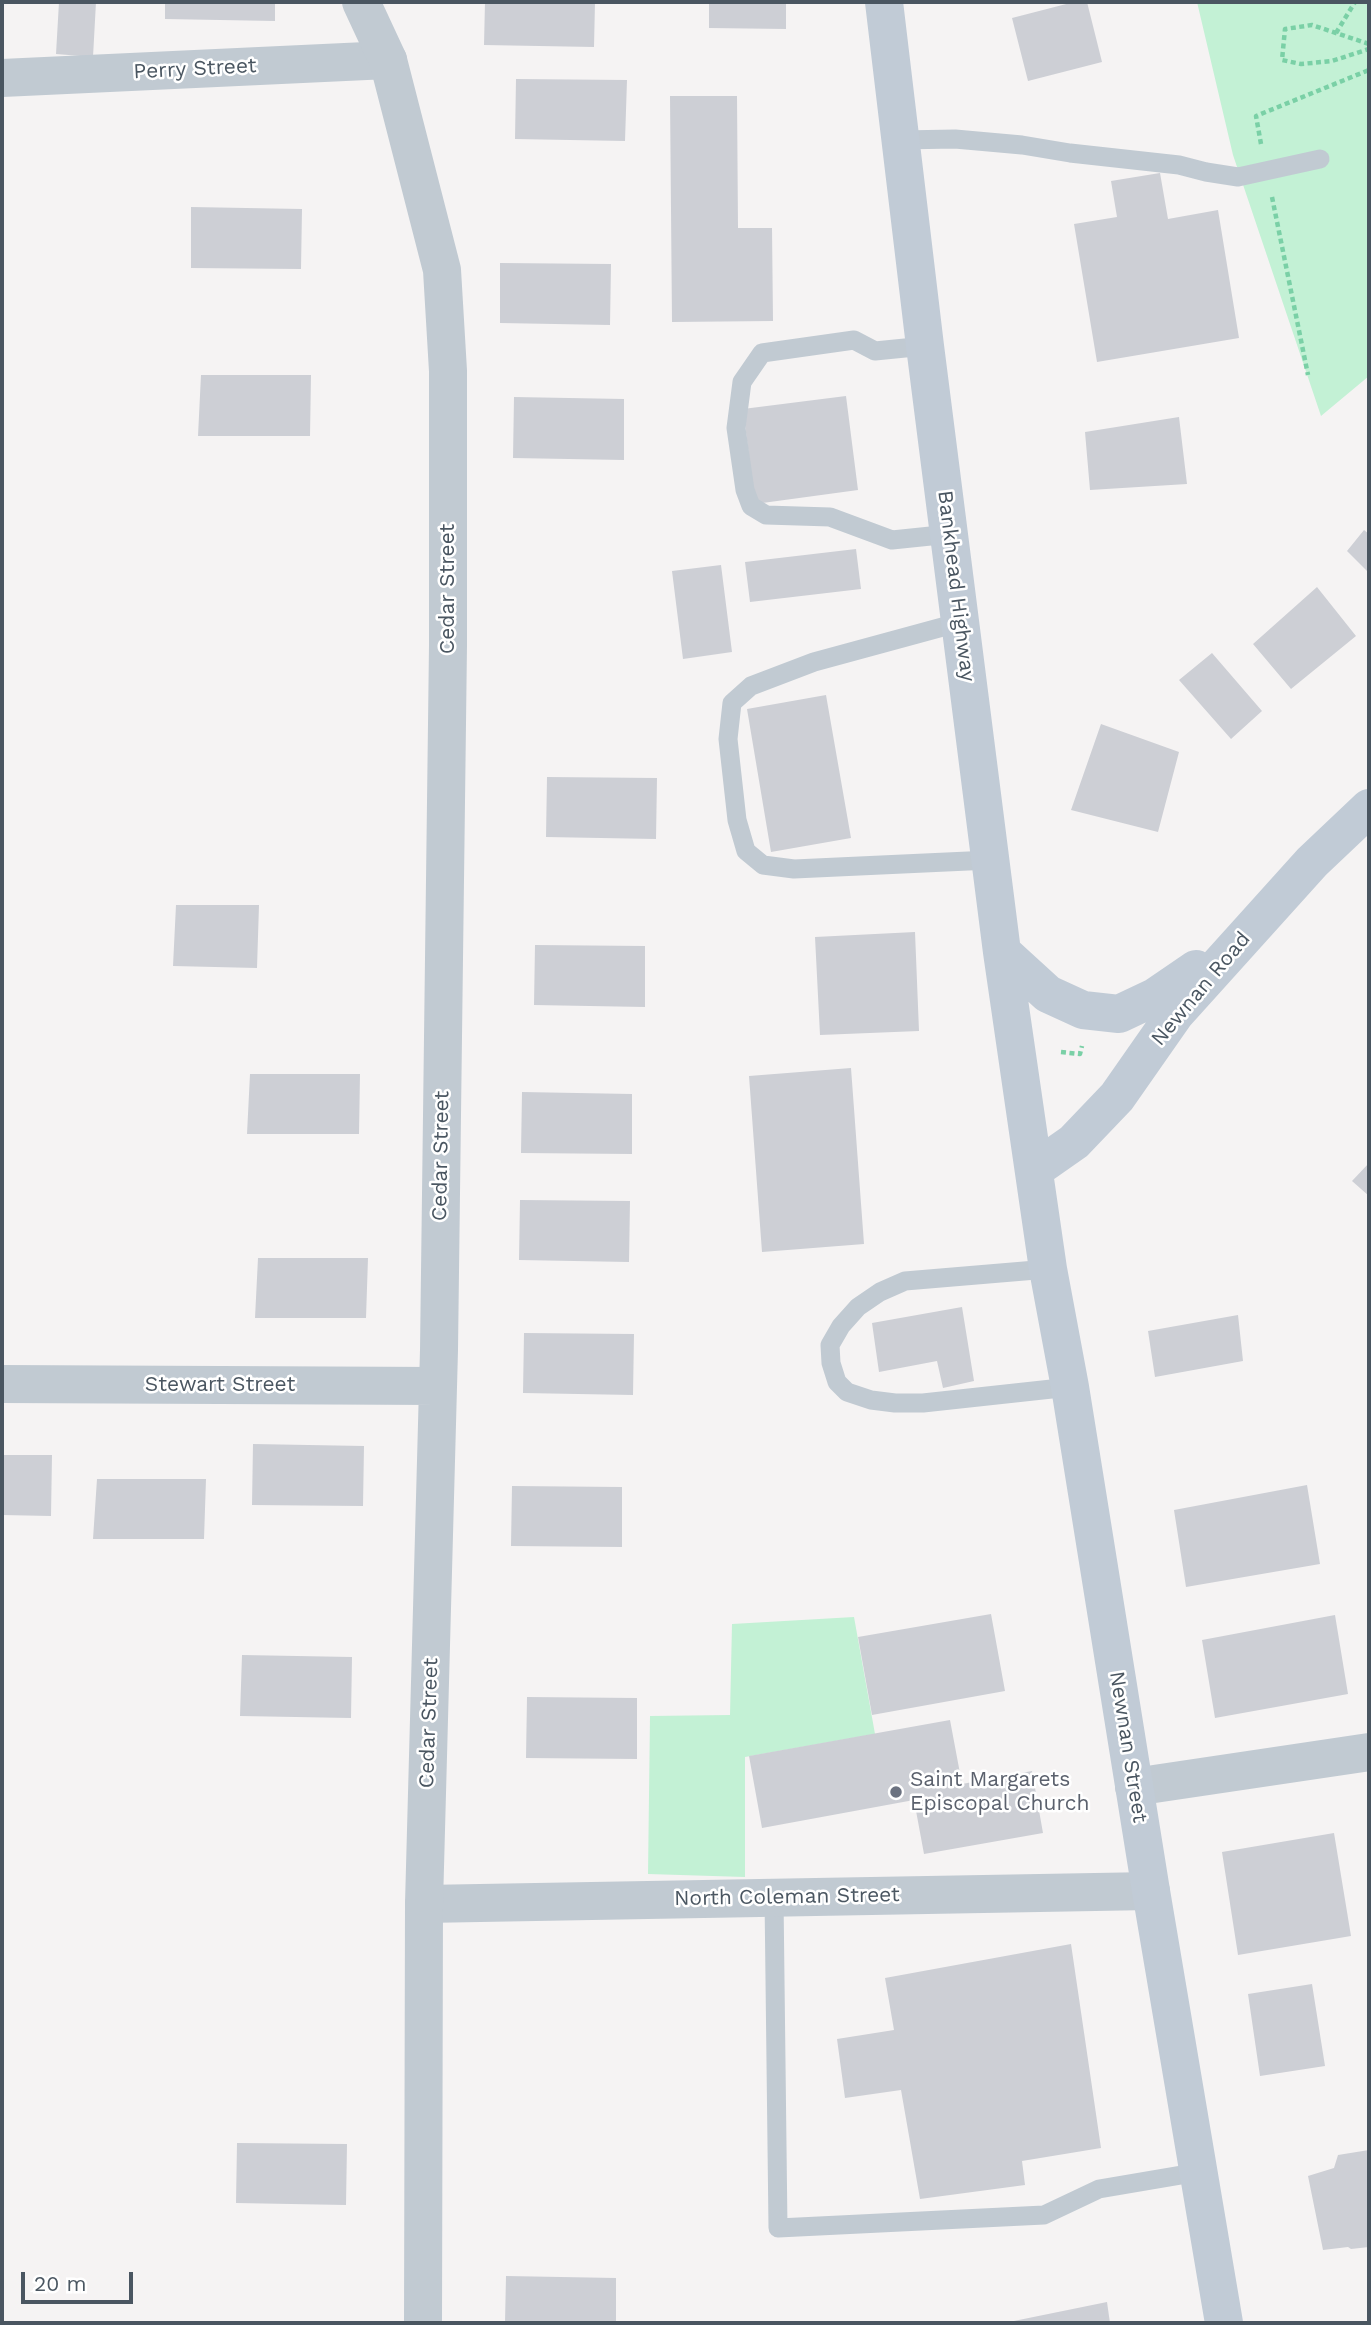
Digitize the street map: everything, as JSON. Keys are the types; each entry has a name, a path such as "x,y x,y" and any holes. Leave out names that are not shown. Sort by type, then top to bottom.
{"main road":[{"name":"Bankhead Highway","path":"884,2 990,860 1034,1170"},
{"name":"Newnan Road","path":"1034,1170 1074,1142 1117,1097 1175,1014 1312,862 1369,808"},
{"path":"1002,952 1048,994 1083,1010 1119,1014 1155,998 1249,931"},
{"name":"Newnan Street","path":"1034,1170 1048,1269 1070,1387 1224,2323"}],"street":[{"name":"Cedar Street","path":"361,2 388,60 442,270 448,371 448,645 438,1385 424,1904 423,2323"},
{"name":"Perry Street","path":"2,78 388,60"},
{"name":"Stewart Street","path":"2,1384 438,1385"},
{"path":"1134,1787 1369,1752"},
{"name":"North Coleman Street","path":"424,1904 1151,1891"}],"lane":[{"path":"901,141 955,139 1021,145 1179,165 1238,177 1320,159"},
{"path":"925,346 875,351 854,340 762,354 742,382 736,428 745,490 751,506 766,514 830,517 892,540 950,534"},
{"path":"961,622 814,662 751,686 732,703 728,739 737,820 746,851 763,865 794,869 990,860"},
{"path":"1048,1269 905,1281 880,1292 858,1307 841,1326 830,1345 831,1363 837,1382 847,1392 870,1400 895,1403 923,1403 1070,1387"},
{"path":"774,1898 778,2228 1044,2215 1099,2189 1199,2172"}],"path":[{"path":"1336,33 1355,2"},
{"path":"1369,44 1312,25 1285,29 1282,60 1301,64 1332,61 1369,49"},
{"path":"1308,375 1256,116 1369,70"},
{"path":"1061,1052 1080,1054 1082,1045"}],"green space":[{"path":"1197,2 1369,2 1369,376 1321,416 1233,155"},
{"path":"854,1617 875,1734 745,1757 745,1877 648,1874 650,1716 730,1715 732,1624"}],"building":[{"path":"59,2 96,2 93,57 56,54"},
{"path":"165,2 275,2 275,21 165,19"},
{"path":"485,2 595,2 594,47 484,45"},
{"path":"709,2 786,2 786,29 709,28"},
{"path":"1074,2 1087,2 1102,62 1028,81 1012,18"},
{"path":"516,79 627,80 625,141 515,139"},
{"path":"670,96 737,96 738,228 772,228 773,321 672,322"},
{"path":"1160,173 1168,219 1218,210 1239,338 1097,362 1074,224 1117,217 1111,181"},
{"path":"191,207 302,209 301,269 191,268"},
{"path":"500,263 611,264 610,325 500,323"},
{"path":"201,375 311,375 310,436 198,436"},
{"path":"846,396 858,490 755,504 743,409"},
{"path":"514,397 624,399 624,460 513,458"},
{"path":"1179,417 1187,484 1090,490 1085,432"},
{"path":"1364,530 1369,534 1369,573 1347,551"},
{"path":"856,549 861,589 750,602 745,562"},
{"path":"721,565 732,652 683,659 672,571"},
{"path":"1317,587 1356,636 1291,689 1253,644"},
{"path":"1212,653 1262,711 1231,739 1179,680"},
{"path":"826,695 851,838 771,852 747,709"},
{"path":"1101,724 1179,752 1158,832 1071,810"},
{"path":"547,777 657,778 656,839 546,837"},
{"path":"176,905 259,905 257,968 173,966"},
{"path":"915,932 919,1031 820,1035 815,937"},
{"path":"535,945 645,946 645,1007 534,1005"},
{"path":"851,1068 864,1244 762,1252 749,1076"},
{"path":"250,1074 360,1074 359,1134 247,1134"},
{"path":"522,1092 632,1094 632,1154 521,1153"},
{"path":"1369,1163 1369,1196 1352,1181"},
{"path":"520,1200 630,1201 629,1262 519,1260"},
{"path":"258,1258 368,1258 366,1318 255,1318"},
{"path":"962,1307 974,1381 943,1388 937,1361 879,1372 872,1323"},
{"path":"1238,1315 1243,1361 1155,1377 1148,1331"},
{"path":"524,1333 634,1334 633,1395 523,1393"},
{"path":"253,1444 364,1446 363,1506 252,1505"},
{"path":"2,1455 52,1455 51,1516 2,1515"},
{"path":"97,1479 206,1479 204,1539 93,1539"},
{"path":"1307,1485 1320,1564 1186,1587 1174,1510"},
{"path":"512,1486 622,1487 622,1547 511,1546"},
{"path":"991,1614 1005,1691 872,1715 858,1637"},
{"path":"1335,1615 1348,1694 1215,1718 1202,1640"},
{"path":"242,1655 352,1657 351,1718 240,1716"},
{"path":"527,1697 637,1698 637,1759 526,1758"},
{"name":"Saint Margarets Episcopal Church","path":"950,1720 962,1784 1032,1771 1043,1833 924,1854 914,1800 762,1828 749,1756"},
{"path":"1334,1833 1351,1936 1238,1955 1222,1852"},
{"path":"1071,1944 1101,2148 1022,2161 1025,2185 920,2199 901,2090 845,2098 837,2039 894,2030 885,1978"},
{"path":"1312,1984 1325,2066 1260,2076 1248,1994"},
{"path":"237,2143 347,2144 346,2205 236,2203"},
{"path":"1369,2150 1369,2247 1323,2250 1308,2176 1334,2168 1338,2155"},
{"path":"506,2276 616,2278 616,2323 505,2323"},
{"path":"1107,2302 1110,2323 1009,2323 1009,2322"}],"place":[{"name":"Saint Margarets Episcopal Church","path":"896,1792"}]}
